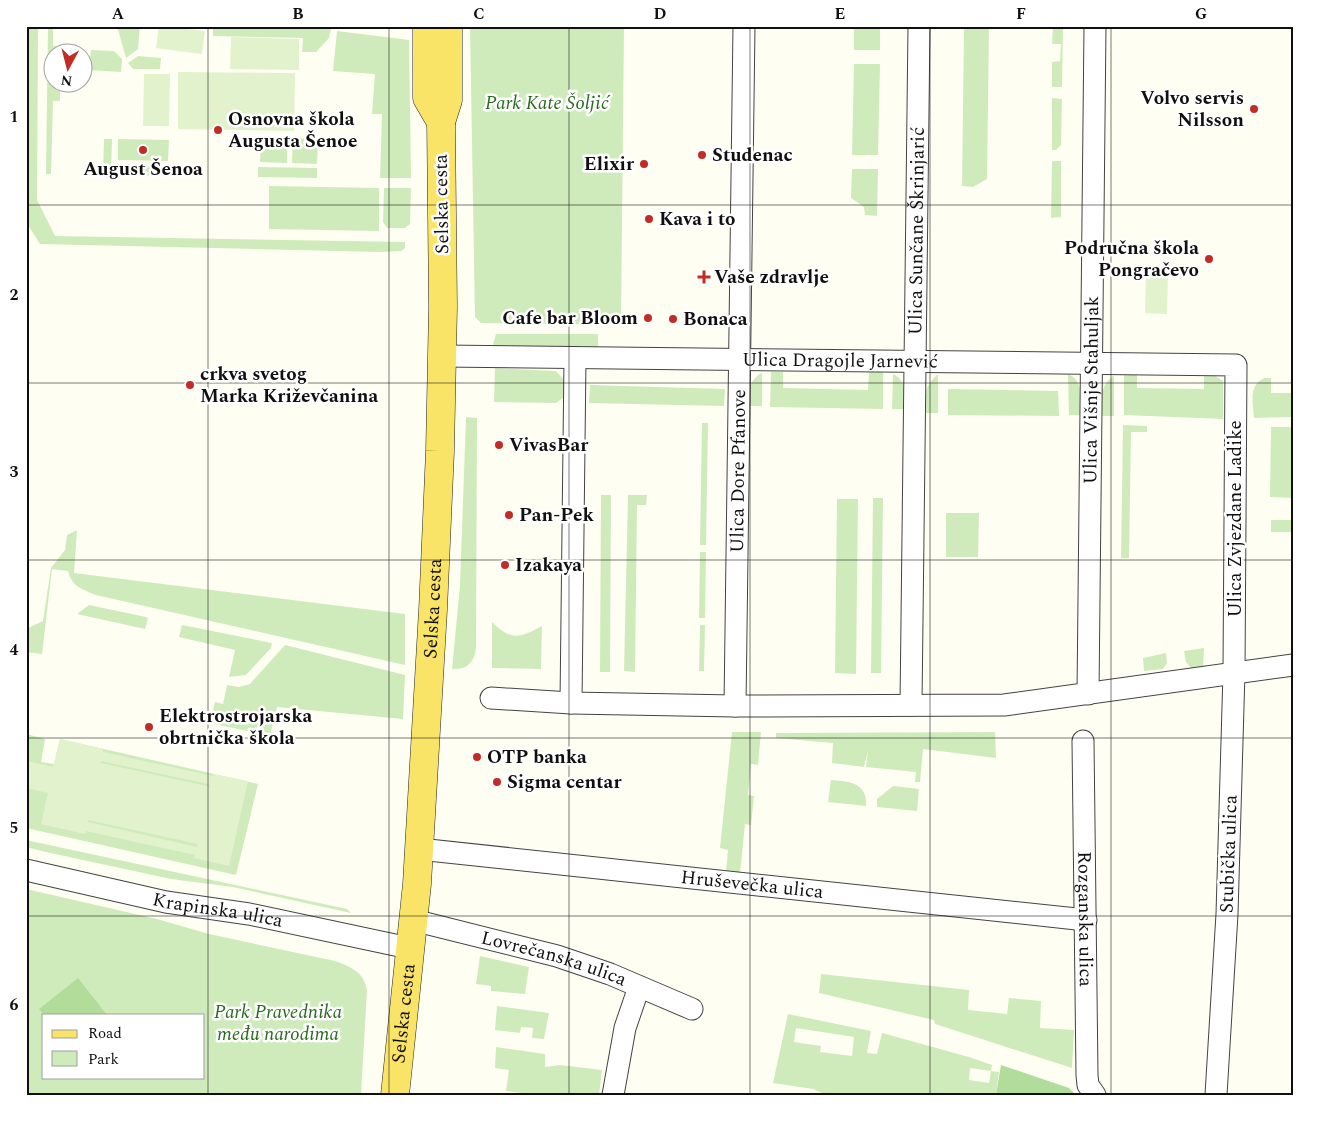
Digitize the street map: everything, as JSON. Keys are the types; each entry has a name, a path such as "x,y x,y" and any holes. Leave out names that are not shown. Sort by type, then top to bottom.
{"main road":[{"path":"427,26 427,98 441,122"},
{"name":"Selska cesta","path":"395,1095 419,849 433,610 442,356 441,122 448,100 448,26"}],"street":[{"name":"Ulica Dore Pfanove","path":"736,706 744,26"},
{"name":"Ulica Sunčane Škrinjarić","path":"911,705 919,26"},
{"name":"Ulica Višnje Stahuljak","path":"1088,694 1095,26"},
{"name":"Ulica Dragojle Jarnević","path":"442,356 1236,365"},
{"path":"571,703 575,358"},
{"name":"Ulica Zvjezdane Ladike","path":"1234,672 1236,365"},
{"path":"490,698 571,703 736,706 1004,705 1293,665"},
{"name":"Stubička ulica","path":"1216,1095 1227,914 1234,672"},
{"name":"Rozganska ulica","path":"1083,741 1087,1075 1088,1085 1095,1094"},
{"name":"Hruševečka ulica","path":"419,849 1086,920"},
{"name":"Krapinska ulica","path":"26,870 166,902 249,914 409,948"},
{"name":"Lovrečanska ulica","path":"413,920 448,927 557,956 692,1009"},
{"path":"613,1095 624,1028 639,987"}],"green space":[{"path":"26,26 38,26 37,200 55,236 405,242 405,248 401,251 380,252 40,244 26,222"},
{"path":"48,26 53,26 53,42 48,42"},
{"path":"117,26 140,26 138,49 126,58"},
{"path":"159,26 205,31 202,54 156,48"},
{"path":"213,26 315,26 331,28 329,38 316,52 302,52 303,38 213,36"},
{"name":"Park Kate Šoljić","path":"470,26 624,26 621,321 617,325 481,323 475,317"},
{"path":"854,26 880,26 880,50 854,50"},
{"path":"964,26 989,26 987,179 973,187 962,186"},
{"path":"1053,26 1063,26 1062,87 1052,87 1052,62 1060,61 1061,44 1052,44"},
{"path":"337,31 409,40 411,178 380,178 382,114 372,114 375,74 333,71"},
{"path":"231,37 299,39 299,70 230,69"},
{"path":"92,50 114,51 122,59 121,72 92,70"},
{"path":"138,56 161,58 160,69 133,69 128,63"},
{"path":"854,64 880,64 878,155 852,155"},
{"path":"178,72 295,73 294,131 178,129"},
{"path":"144,74 170,74 169,126 143,126"},
{"path":"47,92 60,92 60,101 53,101 51,174 46,174"},
{"path":"1052,98 1062,99 1061,145 1056,150 1052,150"},
{"path":"261,137 287,138 287,163 260,162"},
{"path":"293,138 318,139 317,164 292,163"},
{"path":"104,139 112,139 111,175 103,175"},
{"path":"118,139 169,140 168,161 118,160"},
{"path":"1052,161 1061,161 1061,217 1051,218"},
{"path":"117,166 174,167 174,176 117,175"},
{"path":"258,167 317,168 317,178 258,177"},
{"path":"852,169 878,169 877,216 865,215 864,207 851,198"},
{"path":"269,186 379,188 379,231 269,229"},
{"path":"384,188 411,188 410,224 405,228 387,228 383,222"},
{"path":"1146,273 1168,274 1167,314 1145,313"},
{"path":"496,334 598,334 598,347 492,348"},
{"path":"495,368 556,371 564,380 564,397 556,403 494,402"},
{"path":"771,372 783,372 783,388 868,390 869,372 883,372 883,409 770,407"},
{"path":"762,373 762,406 748,406 749,391 752,383"},
{"path":"1124,373 1137,374 1137,388 1204,389 1204,375 1214,375 1223,381 1223,419 1124,415"},
{"path":"893,374 903,384 906,409 892,409"},
{"path":"938,374 938,413 926,413 927,387"},
{"path":"1068,374 1077,381 1079,386 1081,415 1069,415"},
{"path":"1114,375 1114,416 1100,416 1103,389"},
{"path":"1264,378 1271,378 1271,393 1293,393 1293,417 1254,418 1254,390 1259,381"},
{"path":"590,385 725,389 724,406 589,403"},
{"path":"948,389 1058,391 1059,416 948,415"},
{"path":"466,417 477,418 476,648 474,658 466,667 452,669 460,586"},
{"path":"702,423 708,423 706,545 700,545"},
{"path":"1123,425 1147,426 1147,432 1131,432 1129,558 1121,558"},
{"path":"1271,427 1293,427 1293,498 1270,497"},
{"path":"601,495 611,495 610,672 600,672"},
{"path":"628,495 647,495 646,505 637,505 635,672 624,671"},
{"path":"873,498 883,498 881,673 871,673"},
{"path":"837,499 858,499 856,674 835,673"},
{"path":"946,513 979,513 978,557 946,557"},
{"path":"1271,520 1293,520 1293,532 1271,532"},
{"path":"77,530 74,573 405,614 405,665 96,595 75,584 68,571 52,569 42,654 26,652 26,629 43,621 51,568 65,550 67,535"},
{"path":"700,552 706,552 705,618 699,618"},
{"path":"89,605 146,617 148,618 145,629 77,614"},
{"path":"492,622 510,635 516,636 528,633 542,626 541,669 492,668"},
{"path":"182,625 272,643 271,648 246,675 229,677 235,650 179,637"},
{"path":"700,625 705,625 704,671 699,671"},
{"path":"285,645 405,675 403,719 277,707 270,736 210,723 215,702 223,704 227,685 239,687 250,684"},
{"path":"1204,648 1203,669 1193,670 1186,662 1184,651"},
{"path":"1166,653 1167,663 1163,669 1144,671 1143,658"},
{"path":"26,732 45,739 41,762 54,764 60,739 258,784 236,875 26,828"},
{"path":"732,732 761,732 758,765 751,764 748,795 754,796 751,825 745,824 740,873 726,872 728,850 720,848"},
{"path":"995,732 996,758 923,749 920,782 915,782 916,772 866,767 868,751 864,767 832,763 833,743 776,738 776,733"},
{"path":"60,739 103,749 103,752 213,776 213,774 248,781 229,866 194,858 195,855 86,831 85,834 41,824 48,793 26,788 26,761 53,767","holes":["101,761 208,784 211,787 101,763","88,820 198,844 197,847 88,822"]},
{"path":"831,780 844,781 861,788 866,798 866,806 828,802"},
{"path":"893,786 919,789 917,811 877,807 877,799"},
{"path":"26,840 347,909 351,913 233,887 171,879 46,852 26,847"},
{"name":"Park Pravednika među narodima","path":"26,889 157,919 209,934 335,961 356,971 363,979 367,990 361,1095 26,1095"},
{"path":"480,956 529,967 525,994 491,991 491,986 476,984"},
{"path":"821,974 969,990 968,1010 1007,1014 1009,998 1041,1001 1040,1028 1074,1030 1072,1068 935,1024 934,1020 819,993"},
{"path":"78,978 106,1014 43,1014 39,1009"},
{"path":"497,1006 549,1013 544,1039 532,1038 533,1028 521,1027 520,1033 495,1030"},
{"path":"788,1014 871,1031 867,1053 877,1054 882,1033 969,1057 992,1065 991,1071 999,1072 996,1095 826,1095 813,1089 773,1083","holes":["796,1028 854,1037 852,1056 820,1052 821,1046 794,1042","970,1068 991,1071 989,1083 969,1080"]},
{"path":"496,1047 545,1054 545,1067 560,1065 602,1070 599,1095 537,1095 506,1091 509,1070 495,1068"},
{"path":"1001,1065 1069,1088 1076,1095 996,1095"}],"place":[{"name":"Volvo servis Nilsson","path":"1254,109"},
{"name":"Osnovna škola Augusta Šenoe","path":"218,130"},
{"name":"August Šenoa","path":"143,150"},
{"name":"Studenac","path":"702,155"},
{"name":"Elixir","path":"644,164"},
{"name":"Kava i to","path":"649,219"},
{"name":"Područna škola Pongračevo","path":"1209,259"},
{"name":"Vaše zdravlje","path":"704,277"},
{"name":"Cafe bar Bloom","path":"648,318"},
{"name":"Bonaca","path":"673,319"},
{"name":"crkva svetog Marka Križevčanina","path":"190,385"},
{"name":"VivasBar","path":"499,445"},
{"name":"Pan-Pek","path":"509,515"},
{"name":"Izakaya","path":"505,565"},
{"name":"Elektrostrojarska obrtnička škola","path":"149,727"},
{"name":"OTP banka","path":"477,757"},
{"name":"Sigma centar","path":"497,782"}]}
